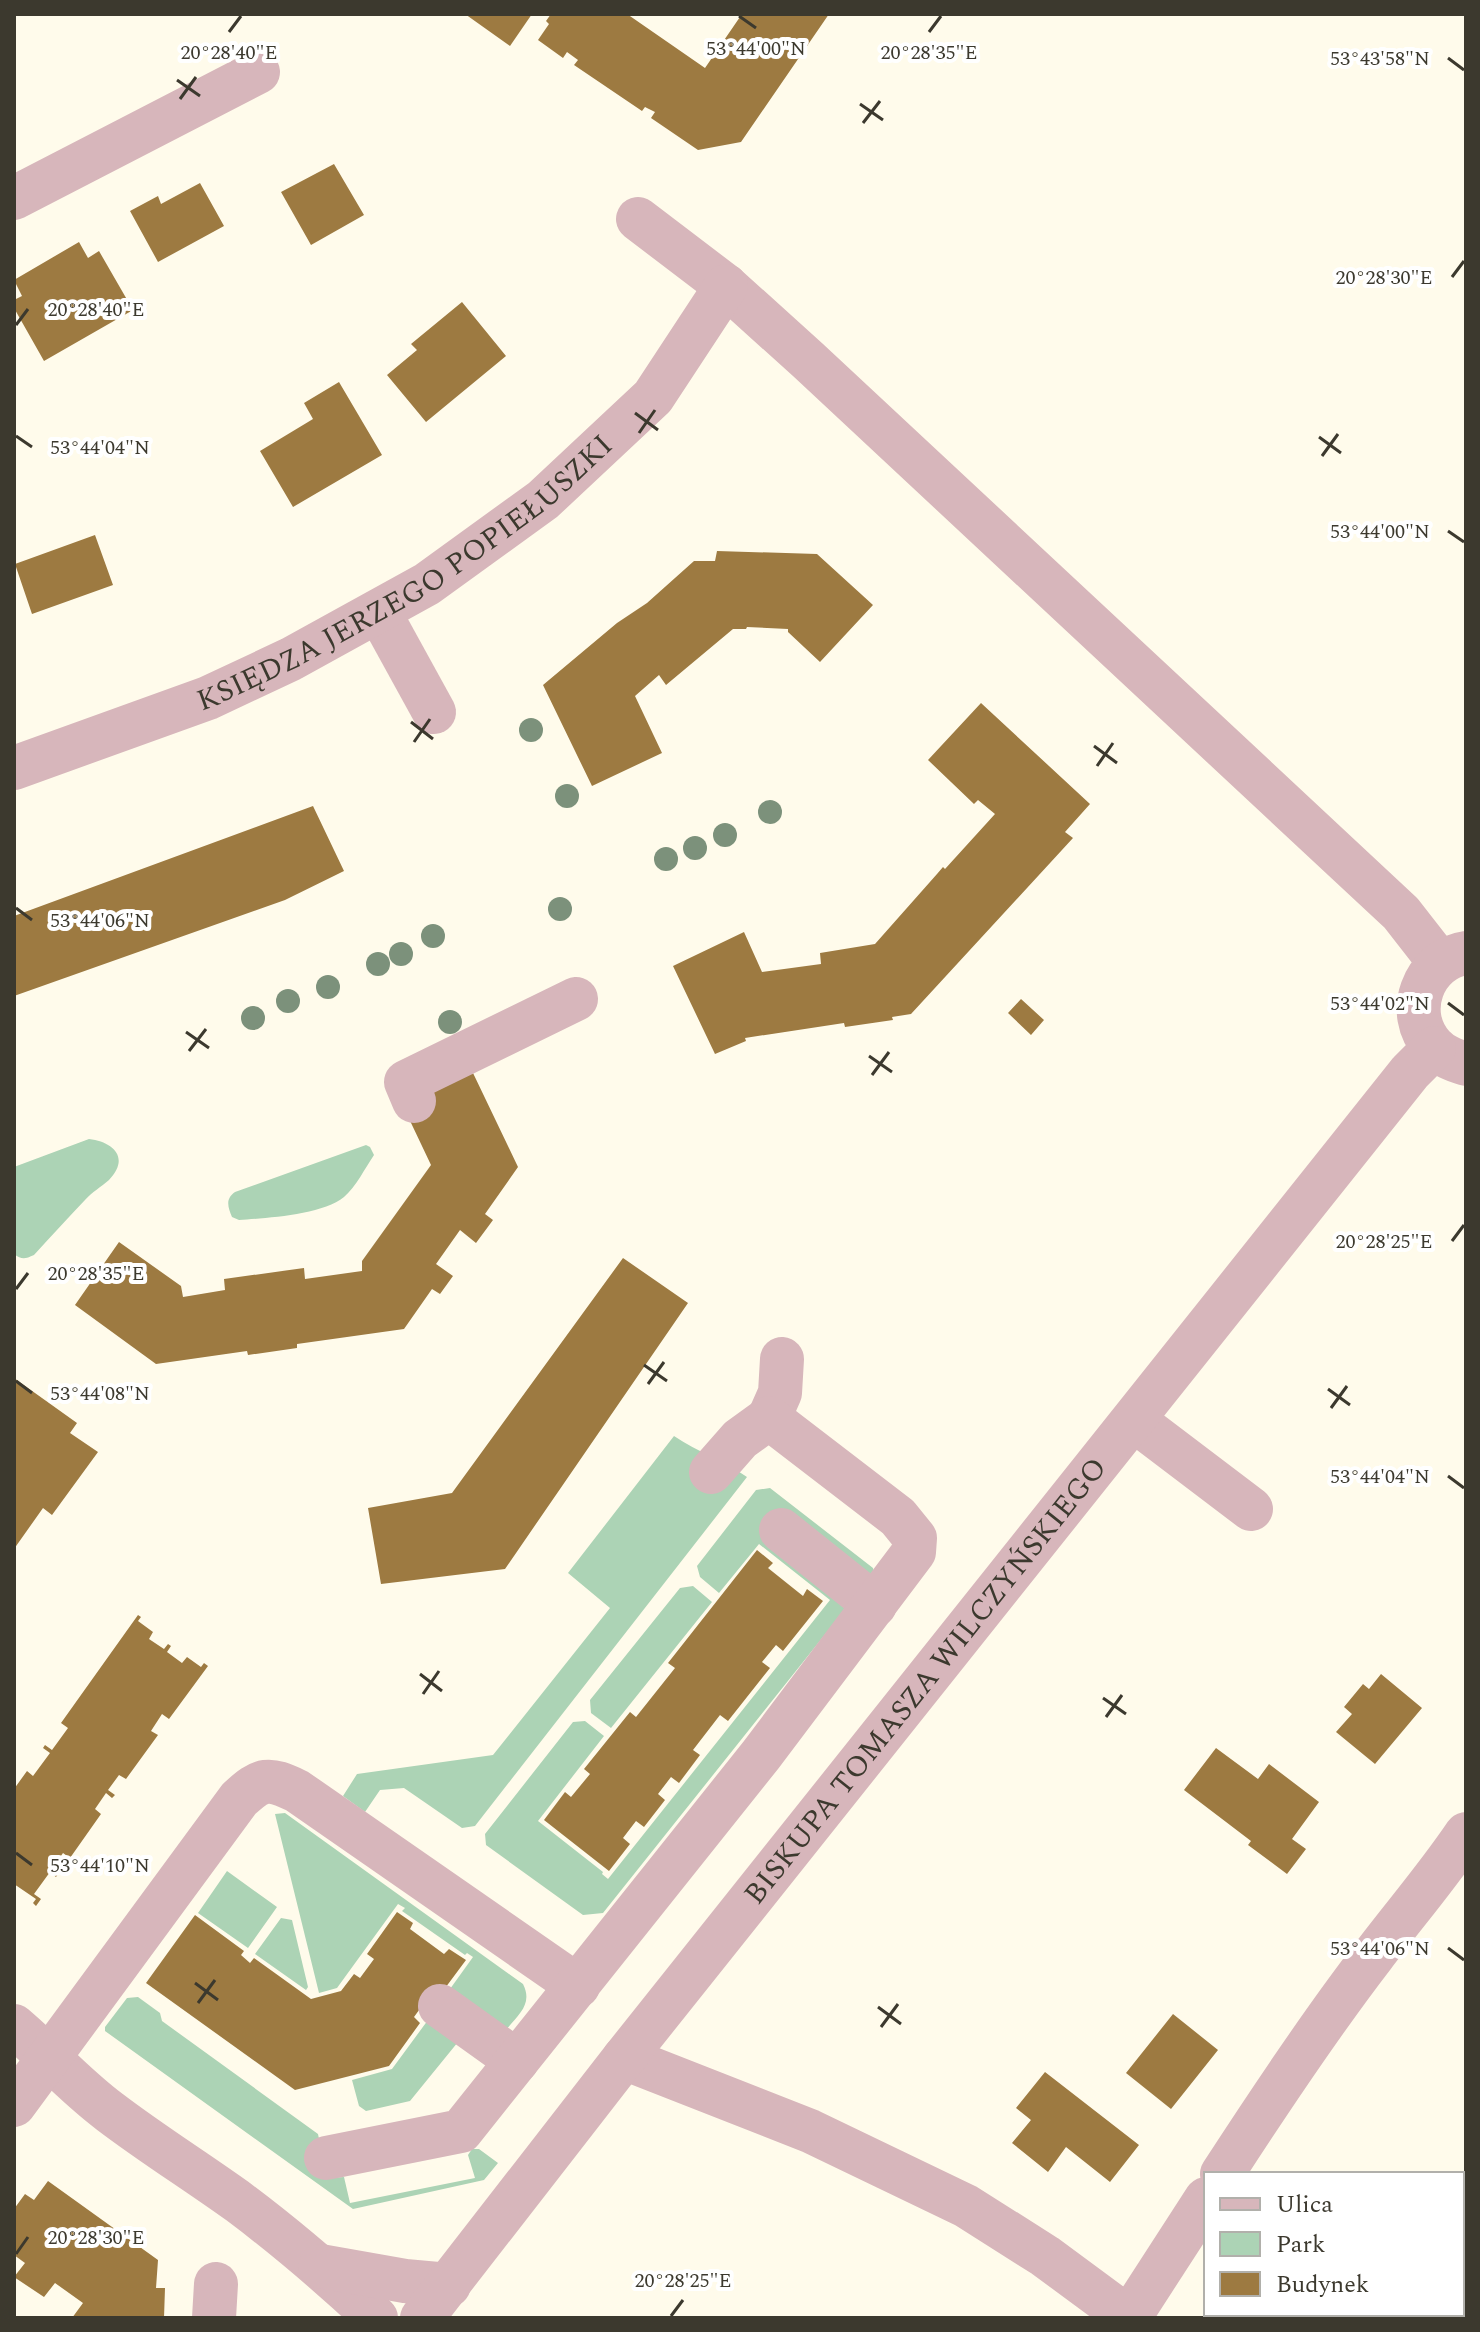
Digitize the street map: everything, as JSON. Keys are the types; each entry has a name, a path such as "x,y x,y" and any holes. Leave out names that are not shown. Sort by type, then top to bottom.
{"street":[{"path":"14,198 258,72"},
{"path":"638,219 726,286 1453,958 1427,977 1419,995 1418,1013 1423,1032 1450,1056"},
{"name":"KSIĘDZA JERZEGO POPIEŁUSZKI","path":"14,768 208,698 291,659 427,584 543,500 618,432 653,397 726,286"},
{"path":"379,612 434,712"},
{"path":"414,1101 406,1082 576,999"},
{"name":"BISKUPA TOMASZA WILCZYŃSKIEGO","path":"436,2302 624,2058 1135,1421 1410,1072 1450,1056"},
{"path":"711,1472 740,1439 769,1418 780,1393 782,1359"},
{"path":"326,2158 461,2131 761,1755 914,1552 915,1538 898,1517 769,1418"},
{"path":"1135,1421 1251,1509"},
{"path":"781,1530 875,1605"},
{"path":"14,2105 239,1799 258,1782 276,1781 297,1791 578,1986"},
{"path":"1223,2172 1282,2082 1466,1834"},
{"path":"440,2006 517,2061"},
{"path":"14,2026 108,2110 240,2203 320,2266 376,2318"},
{"path":"624,2058 810,2131 966,2206 1045,2256 1129,2318 1204,2202"},
{"path":"320,2266 405,2281 436,2302"}],"green space":[{"path":"89,1139 106,1144 116,1152 118,1165 115,1172 34,1255 24,1258 17,1256 14,1254 14,1167"},
{"path":"366,1145 374,1155 352,1188 334,1203 279,1217 239,1220 232,1217 229,1200 235,1192"},
{"path":"674,1436 747,1477 475,1826 462,1828 404,1788 380,1790 365,1812 343,1796 357,1774 493,1755 610,1608 568,1573"},
{"path":"770,1488 873,1568 874,1573 603,1913 583,1915 486,1845 485,1834 573,1722 585,1721 604,1736 538,1821 608,1879 830,1600 759,1544 719,1593 700,1577 697,1566 756,1490"},
{"path":"693,1586 712,1602 611,1728 591,1713 590,1700 680,1588"},
{"path":"285,1813 523,1984 525,2003 506,2030 450,1989 473,1957 467,1953 465,1955 402,1911 405,1908 398,1904 337,1988 319,1993 275,1814"},
{"path":"227,1871 277,1907 248,1948 198,1913"},
{"path":"281,1918 292,1920 308,1987 306,1990 255,1954"},
{"path":"138,1997 160,2013 162,2021 318,2134 327,2178 344,2177 350,2203 475,2178 468,2155 472,2149 479,2149 498,2163 484,2180 353,2209 105,2031 127,1998"},
{"path":"428,2020 458,2042 410,2101 366,2111 359,2106 352,2080 392,2069"}],"building":[{"path":"465,14 532,14 510,46"},
{"path":"551,14 627,14 705,68 742,14 829,14 741,142 698,150 651,118 655,112 645,107 642,111 574,65 578,60 567,52 563,58 538,40 549,24 546,21"},
{"path":"334,164 364,215 311,245 281,192"},
{"path":"200,183 224,226 158,262 130,211 158,196 161,204"},
{"path":"79,242 88,258 99,251 133,310 44,361 14,308 14,300 22,296 14,280"},
{"path":"462,302 506,356 426,422 387,375 417,350 411,344"},
{"path":"339,382 382,455 293,507 260,451 313,419 304,403"},
{"path":"95,535 113,585 32,614 15,564"},
{"path":"717,551 817,554 873,605 820,662 788,629 747,627 733,629 666,685 659,675 635,696 662,753 592,786 543,685 617,623 647,603 694,561 715,561"},
{"path":"981,703 1090,804 1065,832 1073,838 911,1014 892,1017 893,1020 845,1027 844,1023 745,1038 746,1041 715,1054 673,966 744,932 762,972 821,964 820,953 875,944 995,814 978,800 974,804 928,760"},
{"path":"313,806 344,871 285,900 14,996 14,916"},
{"path":"1021,999 1044,1020 1031,1035 1008,1013"},
{"path":"473,1073 518,1167 485,1214 493,1220 476,1243 460,1230 436,1264 453,1276 440,1294 432,1289 404,1329 297,1344 297,1348 248,1355 247,1351 156,1364 75,1305 119,1242 181,1286 183,1297 225,1290 224,1279 304,1268 305,1279 362,1271 362,1261 431,1165 403,1106"},
{"path":"623,1258 688,1303 505,1569 381,1584 368,1508 452,1493"},
{"path":"14,1378 77,1423 70,1433 98,1452 52,1515 43,1508 14,1549"},
{"path":"757,1550 773,1563 768,1568 803,1596 807,1589 823,1601 783,1651 776,1645 762,1662 770,1668 728,1721 720,1715 693,1750 700,1755 679,1783 671,1777 658,1794 665,1800 644,1827 636,1821 623,1838 630,1844 609,1871 544,1820 565,1792 571,1797 590,1774 584,1769 630,1712 636,1717 675,1668 668,1663"},
{"path":"138,1615 141,1617 138,1621 153,1632 149,1639 164,1649 168,1644 171,1646 167,1652 182,1663 187,1657 201,1667 204,1663 208,1666 169,1719 162,1714 151,1731 158,1735 126,1779 119,1775 108,1790 115,1795 112,1798 106,1793 95,1809 101,1814 70,1858 63,1853 52,1869 58,1874 56,1877 50,1872 34,1894 41,1899 36,1906 33,1903 36,1899 14,1884 14,1789 27,1771 33,1776 50,1753 43,1748 45,1745 52,1750 68,1728 61,1723"},
{"path":"1381,1674 1422,1708 1375,1764 1336,1732 1352,1714 1344,1707 1363,1684 1369,1689"},
{"path":"1216,1748 1258,1779 1269,1764 1319,1802 1292,1839 1306,1849 1287,1874 1248,1845 1251,1841 1184,1790"},
{"path":"397,1912 413,1923 410,1929 444,1954 449,1949 466,1960 434,2003 427,1999 414,2017 420,2023 389,2066 295,2090 146,1983 195,1915 244,1951 241,1955 250,1963 254,1958 311,1999 341,1991 354,1974 360,1978 374,1959 367,1954"},
{"path":"1173,2014 1218,2050 1171,2109 1126,2073"},
{"path":"1045,2072 1139,2145 1110,2182 1066,2147 1048,2172 1012,2143 1031,2120 1016,2108"},
{"path":"48,2181 158,2260 156,2288 165,2288 164,2318 72,2318 83,2303 55,2283 44,2297 14,2277 25,2263 14,2255 14,2209 25,2194 34,2200"},
{"path":"1246,2316 1320,2316 1318,2318"}]}
